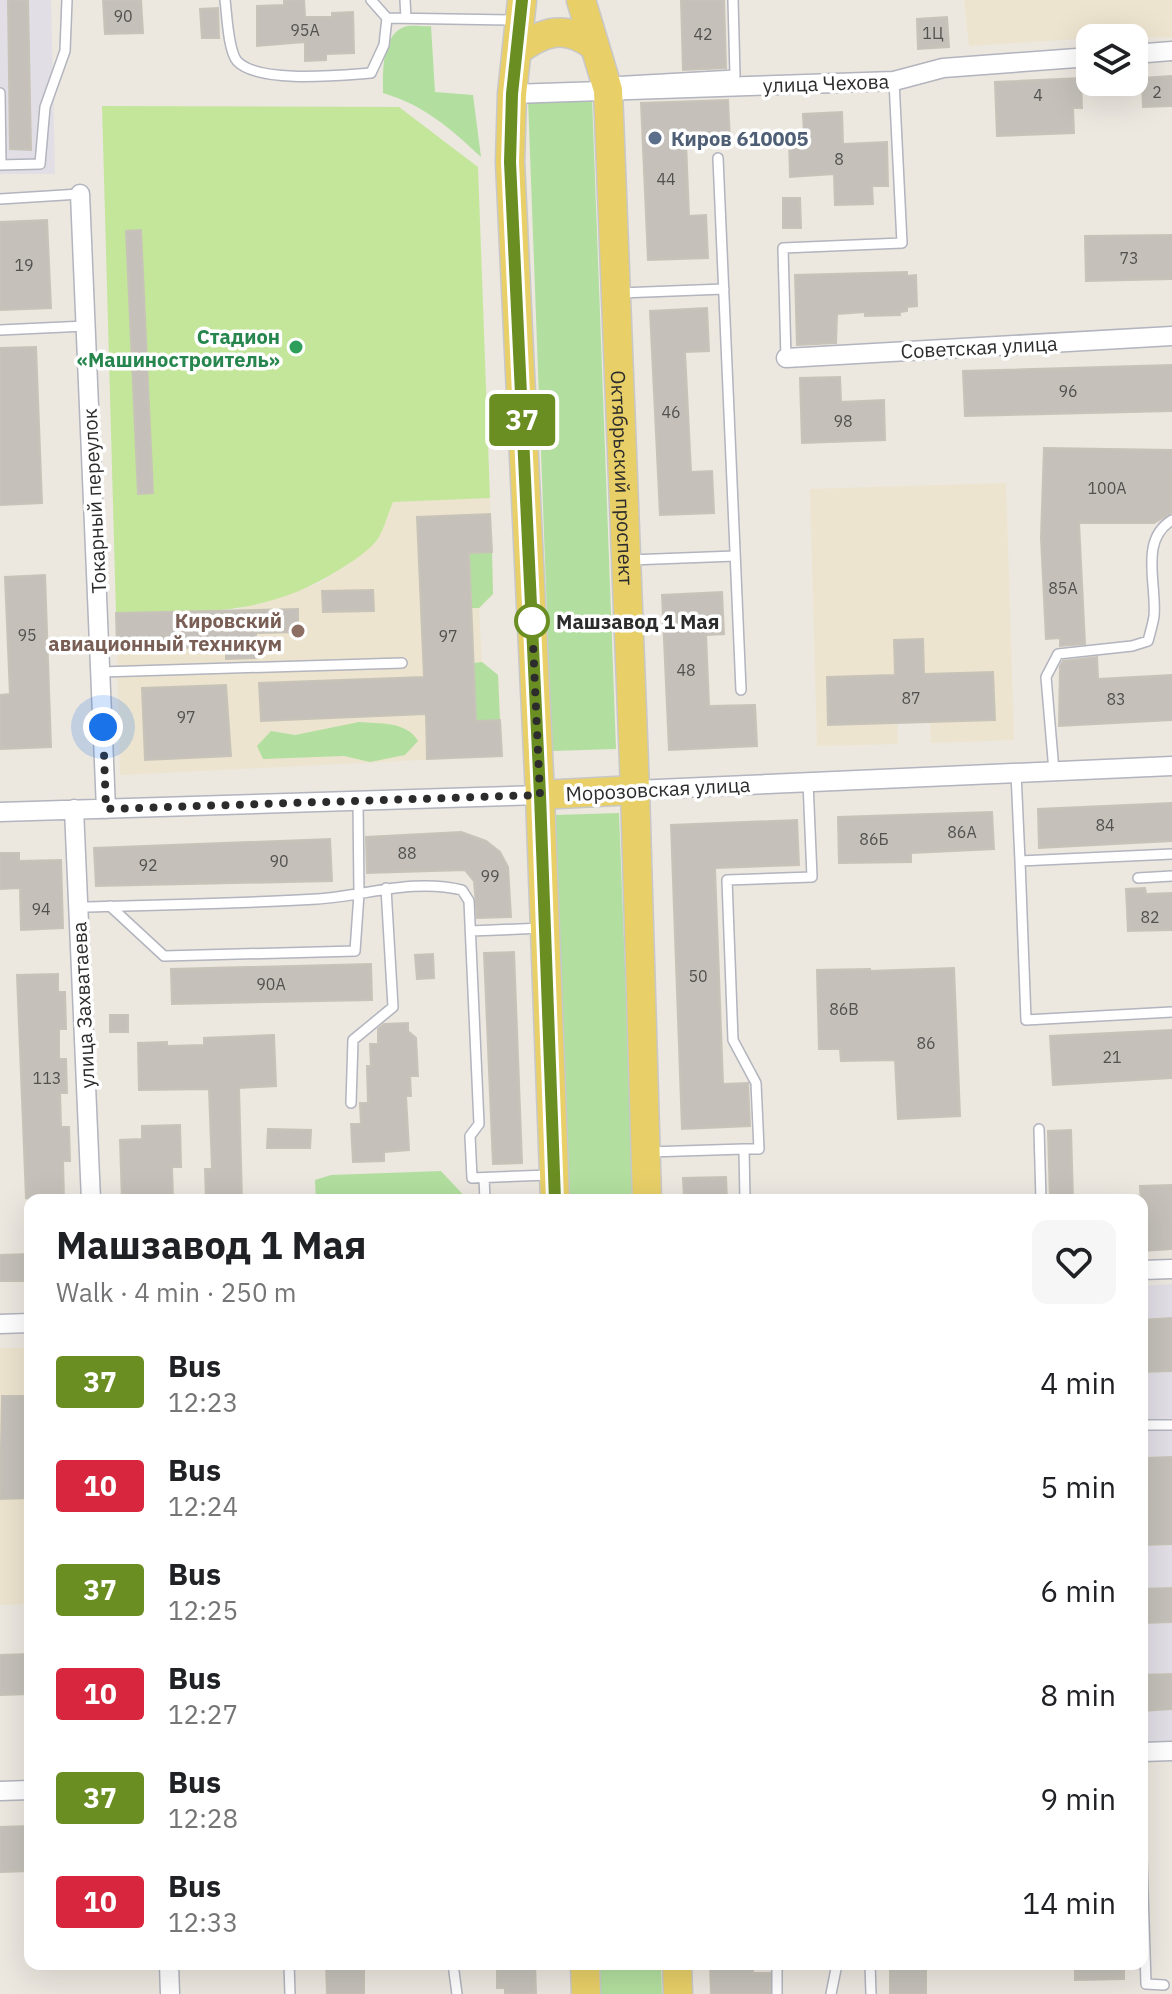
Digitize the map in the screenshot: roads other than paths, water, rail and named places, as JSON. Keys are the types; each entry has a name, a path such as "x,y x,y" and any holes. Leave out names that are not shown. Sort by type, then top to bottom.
{"main road":[{"name":"Октябрьский проспект","path":"581,0 607,86 635,790 647,1194"},
{"path":"521,10 512,94 510,178 540,795 555,1188"},
{"path":"517,51 535,37 552,31 565,31 583,37 594,46"},
{"name":"Морозовская улица","path":"540,795 635,790"},
{"path":"585,1970 586,1994"},
{"path":"677,1970 678,1994"}],"street":[{"path":"1148,53 1172,51"},
{"name":"улица Чехова","path":"512,94 607,86 894,81 943,68 1076,58"},
{"name":"Токарный переулок","path":"80,194 106,809"},
{"name":"Советская улица","path":"786,358 1172,336"},
{"name":"Морозовская улица","path":"635,790 1172,766"},
{"name":"Морозовская улица","path":"0,812 540,795"},
{"name":"улица Захватаева","path":"74,809 91,1194"},
{"path":"1148,1270 1172,1269"},
{"path":"0,1324 24,1323"},
{"path":"1148,1752 1172,1751"},
{"path":"0,1791 24,1790"},
{"path":"169,1970 170,1994"}],"lane":[{"path":"0,93 0,165 40,164 45,107 65,51 67,0"},
{"path":"225,0 232,49 238,61 254,70 305,78 371,73 384,45 387,18 371,0"},
{"path":"405,0 406,18"},
{"path":"607,86 735,75 733,0"},
{"path":"387,18 521,10"},
{"path":"786,358 783,248 902,243 894,81"},
{"path":"718,158 741,690"},
{"path":"0,199 80,194"},
{"path":"616,293 724,289"},
{"path":"0,330 86,326"},
{"path":"1054,771 1046,677 1058,654 1132,646 1148,641 1154,616 1152,550 1161,526 1172,520"},
{"path":"626,560 735,556"},
{"path":"101,672 402,663"},
{"path":"1016,773 1026,1020 1172,1012"},
{"path":"646,1152 759,1149 756,1083 733,1040 727,880 812,877 808,782"},
{"path":"110,906 164,956 355,951 359,894 358,802"},
{"path":"1020,861 1172,854"},
{"path":"1138,878 1172,876"},
{"path":"78,907 320,899 386,888 444,886 462,890 469,901 479,1124 470,1136 472,1178 555,1188"},
{"path":"351,1103 353,1040 393,1007 386,888"},
{"path":"471,931 545,928"},
{"path":"1039,1129 1041,1194"},
{"path":"744,1149 745,1194"},
{"path":"484,1178 485,1194"},
{"path":"1148,1425 1172,1425"},
{"path":"289,1970 290,1994"},
{"path":"454,1970 457,1994"},
{"path":"777,1970 777,1994"},
{"path":"831,1994 836,1970"},
{"path":"870,1970 871,1994"},
{"path":"1146,1970 1146,1984 1164,1985"}],"place":[{"name":"Киров 610005","path":"655,138"},
{"name":"Стадион «Машиностроитель»","path":"296,347"},
{"name":"Машзавод 1 Мая","path":"532,621"},
{"name":"Кировский авиационный техникум","path":"298,631"}]}
